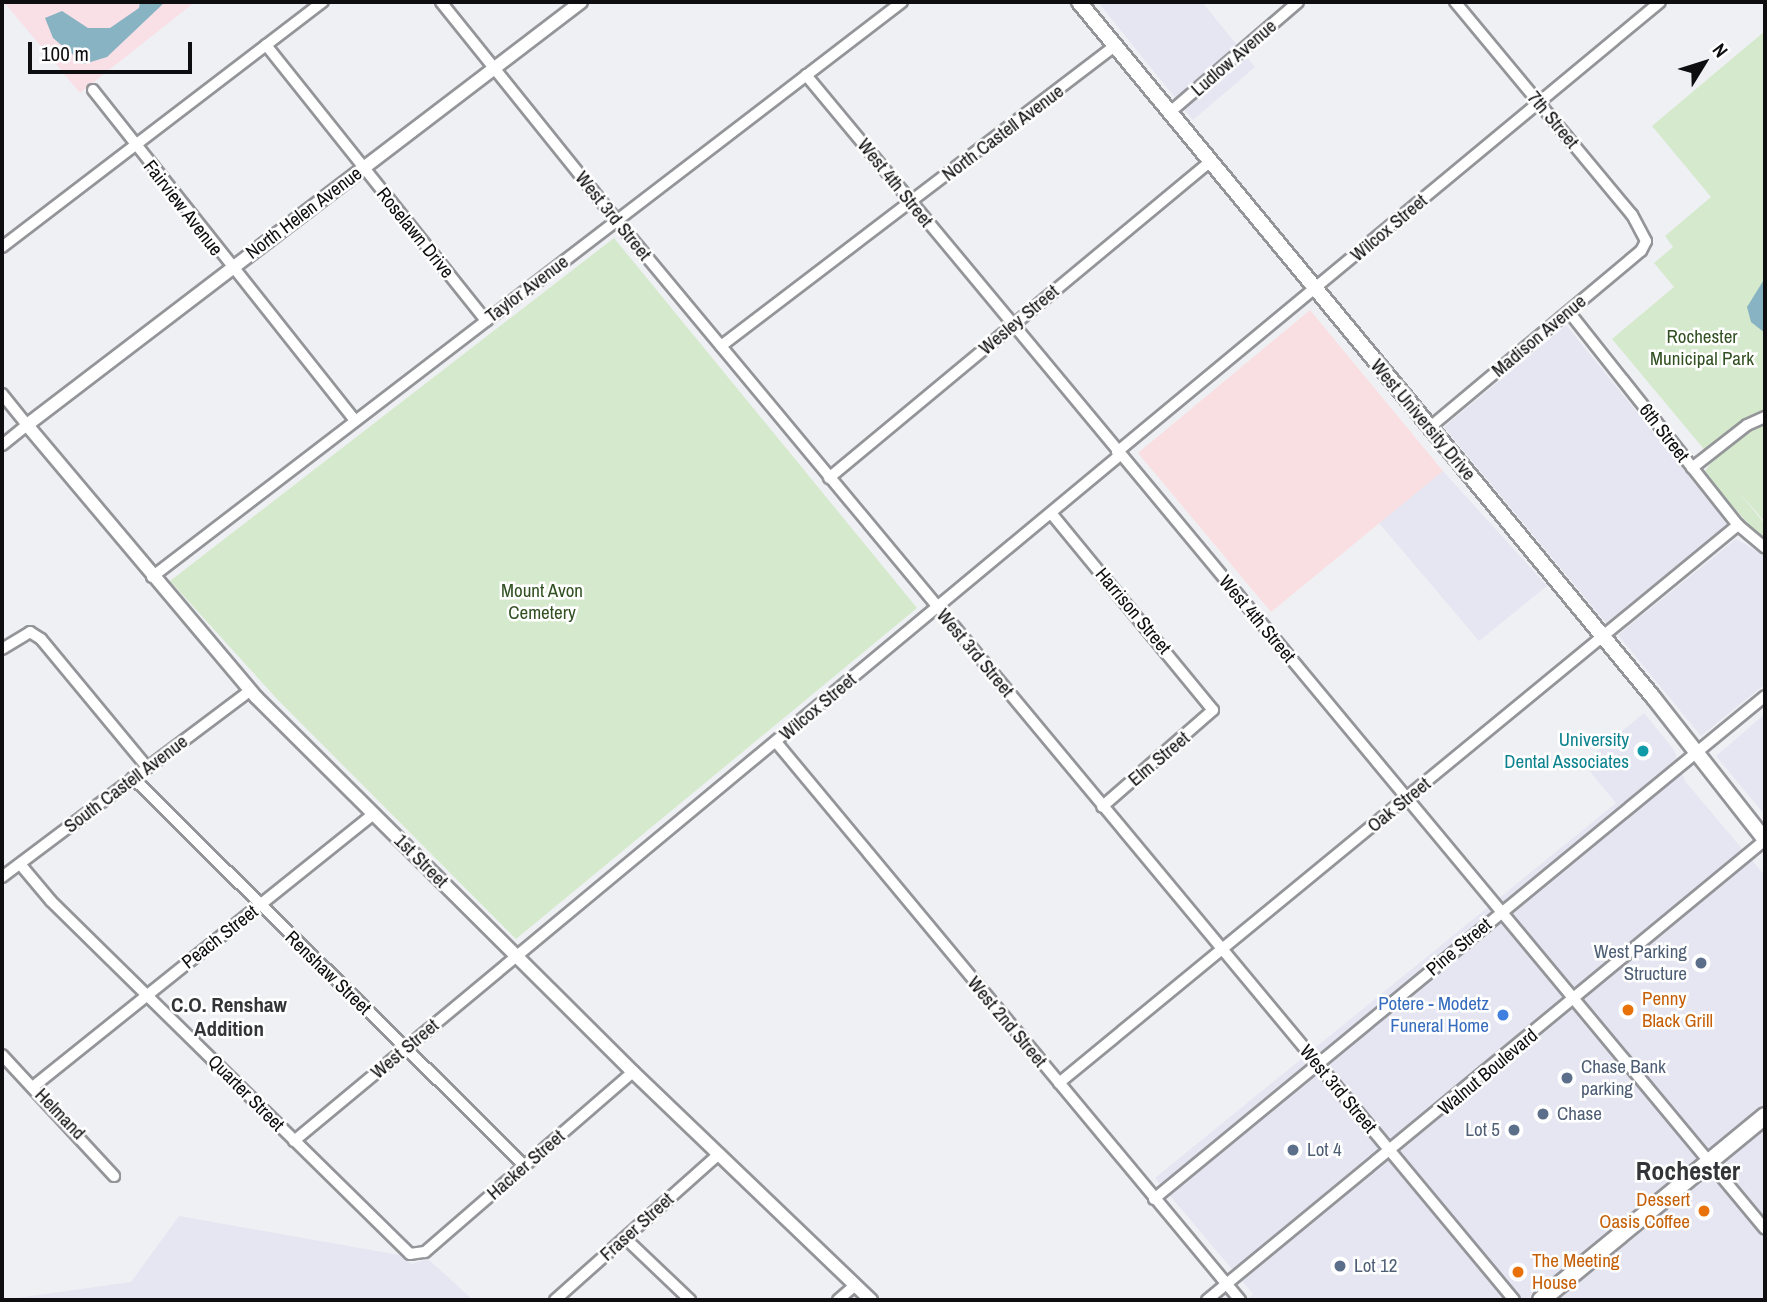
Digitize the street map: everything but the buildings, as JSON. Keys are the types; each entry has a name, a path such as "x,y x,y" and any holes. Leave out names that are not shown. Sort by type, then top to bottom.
{"main road":[{"name":"West University Drive","path":"1079,2 1603,637 1765,840"},
{"path":"1541,1300 1765,1116"}],"street":[{"path":"2,247 323,2"},
{"name":"West 3rd Street","path":"441,2 829,478 1514,1300"},
{"name":"North Helen Avenue","path":"27,425 581,2"},
{"name":"Taylor Avenue","path":"152,577 902,2"},
{"name":"Ludlow Avenue","path":"1169,113 1298,2"},
{"name":"7th Street","path":"1455,2 1640,227 1646,241"},
{"name":"Wilcox Street","path":"516,957 938,608 1314,289 1660,2"},
{"name":"Roselawn Drive","path":"266,45 486,321"},
{"name":"North Castell Avenue","path":"721,346 1116,45"},
{"name":"West 4th Street","path":"806,75 1765,1229"},
{"name":"Fairview Avenue","path":"93,90 231,269 355,421"},
{"name":"Wesley Street","path":"829,478 1209,162"},
{"name":"Madison Avenue","path":"1429,428 1641,251 1646,241"},
{"name":"6th Street","path":"1569,312 1738,525 1765,548"},
{"name":"1st Street","path":"2,394 152,577 250,691 633,1072 871,1300"},
{"path":"1692,468 1747,425 1765,417"},
{"path":"2,445 27,425"},
{"name":"Harrison Street","path":"1051,513 1213,710"},
{"name":"Oak Street","path":"1059,1083 1738,525"},
{"path":"2,649 30,632 41,639 148,767"},
{"name":"South Castell Avenue","path":"2,877 250,691"},
{"name":"Pine Street","path":"1154,1199 1765,696"},
{"name":"Elm Street","path":"1102,807 1213,710"},
{"name":"West 2nd Street","path":"776,742 1240,1300"},
{"name":"Renshaw Street","path":"133,778 525,1166"},
{"name":"Peach Street","path":"34,1086 374,814"},
{"name":"Walnut Boulevard","path":"1207,1300 1391,1152 1765,840"},
{"name":"Quarter Street","path":"20,864 51,901 403,1249 417,1255"},
{"name":"West Street","path":"294,1141 516,957"},
{"name":"Helmand","path":"2,1055 34,1086 114,1176"},
{"name":"Hacker Street","path":"417,1255 633,1072"},
{"name":"Fraser Street","path":"555,1300 719,1154"},
{"path":"625,1238 690,1300"},
{"path":"838,1300 855,1285"}],"shaded area":[{"path":"4,2 195,2 80,93"},
{"path":"1098,2 1202,2 1255,67 1193,120"},
{"path":"1310,310 1443,471 1271,612 1138,453"},
{"path":"1566,325 1728,524 1606,623 1444,427"},
{"path":"1443,471 1547,586 1479,641 1379,523"},
{"path":"1736,539 1765,556 1765,684 1701,736 1618,635"},
{"path":"1644,713 1674,750 1685,781 1765,876 1765,1300 1246,1300 1253,1294 1155,1178 1616,803 1583,763"},
{"path":"1765,714 1765,815 1716,756"},
{"path":"179,1216 399,1255 412,1264 428,1259 473,1300 2,1300 131,1282"}],"green space":[{"name":"Rochester Municipal Park","path":"1765,31 1765,522 1737,490 1765,524 1765,543 1708,478 1705,471 1713,460 1612,339 1674,287 1654,263 1673,247 1665,236 1711,197 1652,126"},
{"name":"Mount Avon Cemetery","path":"614,238 917,608 516,939 277,699 170,581"}],"water":[{"path":"140,2 165,2 107,57 84,64 53,38 45,18 62,11 88,28 110,28 139,8"},
{"path":"1765,278 1765,333 1751,322 1747,307"}],"place":[{"name":"University Dental Associates","path":"1643,751"},
{"name":"West Parking Structure","path":"1701,963"},
{"name":"Penny Black Grill","path":"1628,1010"},
{"name":"Potere - Modetz Funeral Home","path":"1503,1015"},
{"name":"Chase Bank parking","path":"1567,1078"},
{"name":"Chase","path":"1543,1114"},
{"name":"Lot 5","path":"1514,1130"},
{"name":"Lot 4","path":"1293,1150"},
{"name":"Dessert Oasis Coffee","path":"1704,1211"},
{"name":"Lot 12","path":"1340,1266"},
{"name":"The Meeting House","path":"1518,1272"}],"district":[{"name":"C.O. Renshaw Addition","path":"229,1017"},
{"name":"Rochester","path":"1688,1171"}]}
